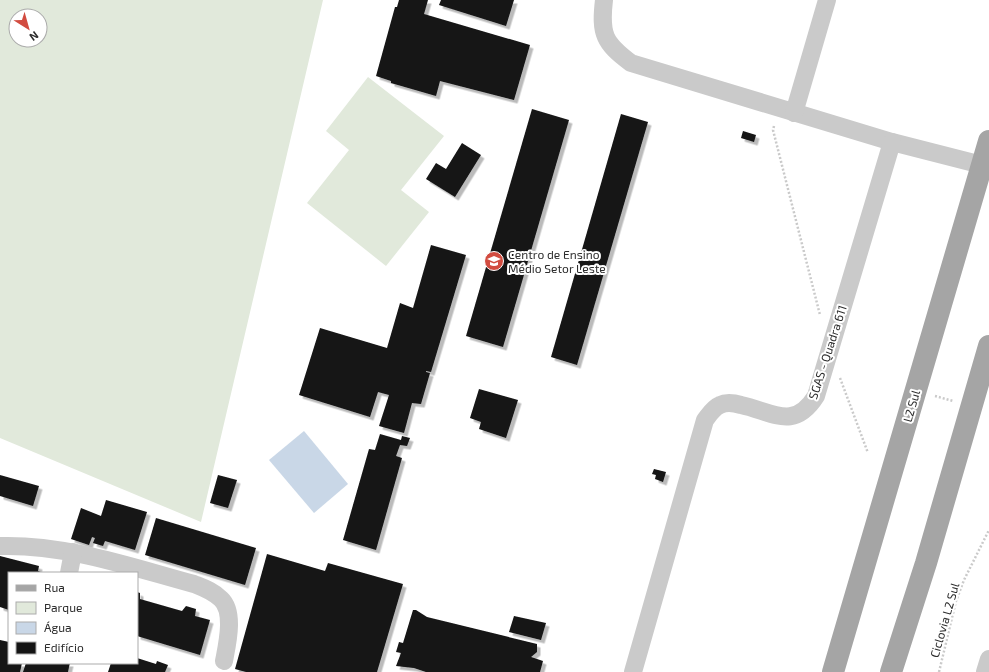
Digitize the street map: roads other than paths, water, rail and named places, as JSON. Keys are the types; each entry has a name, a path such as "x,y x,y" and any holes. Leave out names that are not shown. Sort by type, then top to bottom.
{"main road":[{"name":"L2 Sul","path":"833,672 989,141"},
{"path":"891,672 926,563 989,346"}],"street":[{"path":"604,0 602,20 605,36 613,50 631,63 892,142 982,165"},
{"path":"787,110 827,0"},
{"name":"SGAS - Quadra 611","path":"633,672 705,420 720,404 733,403 788,418 799,414 809,406 816,396 892,142"},
{"path":"0,546 44,548 73,552 194,584 210,590 222,600 228,612 228,639 224,661"},
{"path":"69,572 73,552"},
{"path":"985,672 989,659"}],"water":[{"path":"304,431 348,484 314,513 269,460"}],"place":[{"name":"Centro de Ensino Médio Setor Leste","path":"494,261"}]}
